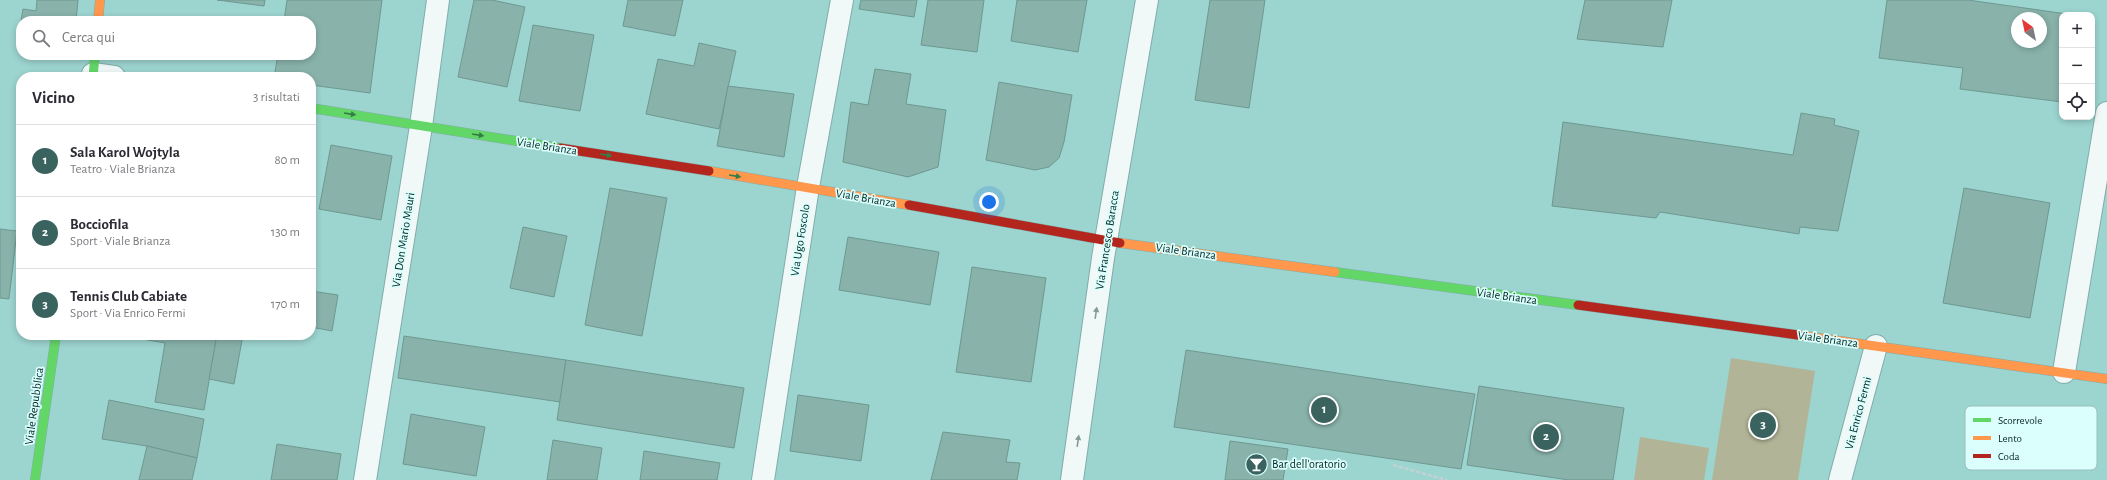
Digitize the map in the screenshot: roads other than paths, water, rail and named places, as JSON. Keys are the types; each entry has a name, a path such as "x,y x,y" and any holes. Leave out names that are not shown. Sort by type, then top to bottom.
{"street":[{"path":"98,16 100,0"},
{"name":"Via Don Mario Mauri","path":"364,480 421,126 438,0"},
{"name":"Via Ugo Foscolo","path":"762,480 808,187 842,0"},
{"name":"Via Francesco Baracca","path":"1072,480 1107,241 1147,0"},
{"name":"Viale Brianza","path":"316,109 808,187 1107,241 2107,379"},
{"path":"2064,372 2107,112"},
{"name":"Viale Repubblica","path":"35,480 55,340"},
{"name":"Via Enrico Fermi","path":"1840,480 1876,346"}],"place":[{"name":"Sala Karol Wojtyla","path":"1324,410"},
{"name":"Tennis Club Cabiate","path":"1763,425"},
{"name":"Bocciofila","path":"1546,437"},
{"name":"Bar dell'oratorio","path":"1256,464"}]}
